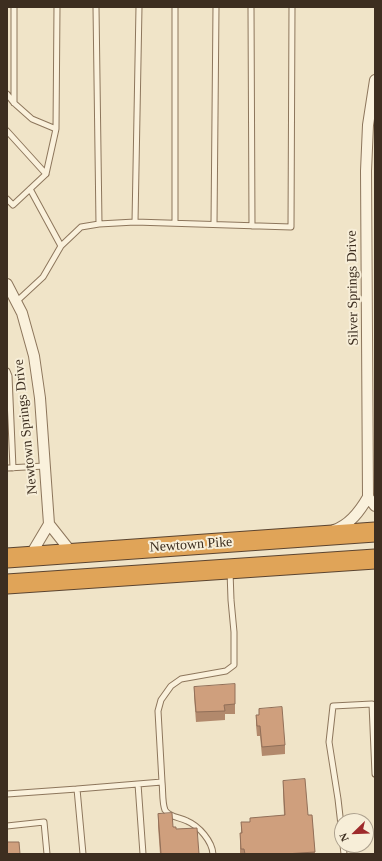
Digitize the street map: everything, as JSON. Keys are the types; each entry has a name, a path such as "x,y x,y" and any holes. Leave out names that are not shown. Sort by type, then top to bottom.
{"highway":[{"name":"Newtown Pike","path":"7,558 375,532"},
{"path":"230,568 242,555 275,552 285,549 309,537"},
{"name":"Newtown Pike","path":"7,584 375,559"}],"street":[{"name":"Silver Springs Drive","path":"368,497 371,341 366,171 368,125 375,80"},
{"name":"Newtown Springs Drive","path":"7,284 11,304 22,314 34,356 40,398 49,524"},
{"path":"309,537 343,527 360,510 368,497 375,506"},
{"path":"30,556 49,524 72,553"}],"lane":[{"path":"14,7 14,103"},
{"path":"7,198 13,205 46,174 56,129 57,7"},
{"path":"96,7 99,224"},
{"path":"135,222 139,7"},
{"path":"175,7 175,224"},
{"path":"214,224 216,7"},
{"path":"250,7 252,226"},
{"path":"11,304 43,277 61,246 80,227 99,224 135,222 291,226 292,7"},
{"path":"7,94 14,103 32,119 56,129"},
{"path":"7,131 14,142 30,155 46,174"},
{"path":"24,160 30,155"},
{"path":"30,189 61,246"},
{"path":"7,371 9,376 13,468"},
{"path":"7,468 45,466"},
{"path":"213,854 213,849 207,837 188,821 169,814 165,809 158,711 161,700 171,686 181,679 226,671 234,665 234,632 230,568"},
{"path":"340,813 329,742 333,706 372,704 375,774"},
{"path":"7,794 162,782"},
{"path":"138,784 143,854"},
{"path":"77,789 83,854"},
{"path":"7,826 44,822 47,854"}],"building":[{"path":"235,684 235,704 224,705 225,711 196,712 194,687"},
{"path":"282,707 285,745 262,747 260,726 257,726 256,715 259,715 259,709"},
{"path":"305,779 308,815 312,815 315,852 245,854 244,849 241,849 241,822 250,822 250,818 285,815 283,781"},
{"path":"172,813 173,827 176,827 176,829 197,828 199,854 161,854 158,814"},
{"path":"7,842 19,842 20,854 7,854"}]}
